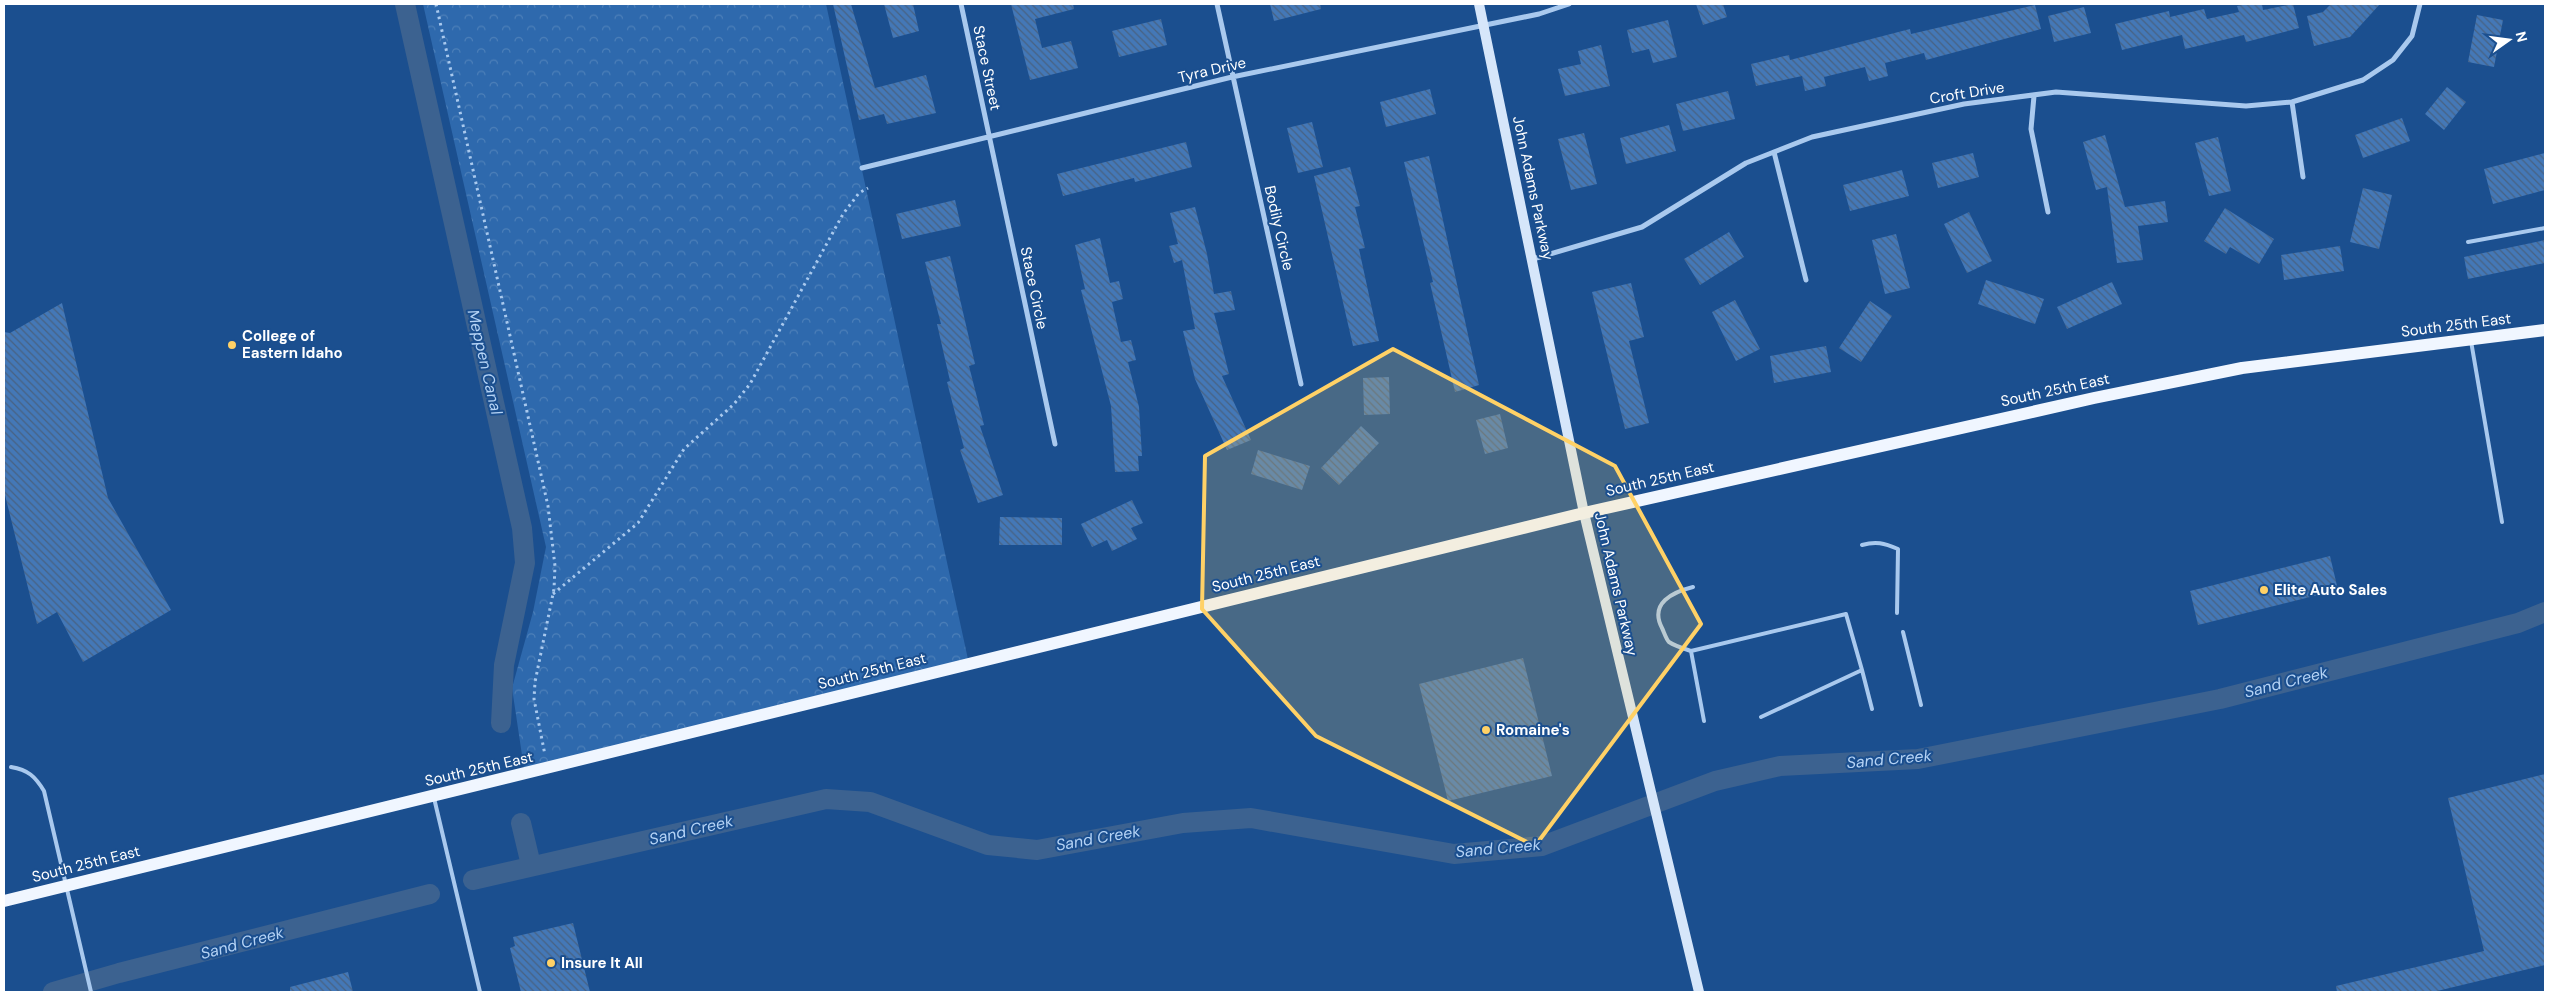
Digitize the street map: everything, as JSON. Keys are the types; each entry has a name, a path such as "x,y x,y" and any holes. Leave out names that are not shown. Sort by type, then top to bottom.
{"main road":[{"name":"South 25th East","path":"4,901 548,769 1584,513 2094,398 2242,368 2545,330"}],"street":[{"name":"Stace Street","path":"961,4 989,138"},
{"name":"Bodily Circle","path":"1217,4 1301,384"},
{"name":"John Adams Parkway","path":"1479,4 1584,513 1699,992"},
{"name":"Tyra Drive","path":"862,168 1232,77 1539,14 1569,4"},
{"name":"Croft Drive","path":"1533,259 1642,226 1746,163 1812,137 1955,106 2056,92 2246,106 2292,102 2363,80 2393,60 2412,36 2420,4"},
{"path":"2034,96 2030,129 2048,212"},
{"path":"2292,102 2303,177"},
{"name":"Stace Circle","path":"989,138 1055,444"},
{"path":"1774,152 1806,280"}],"lane":[{"path":"2468,242 2545,228"},
{"path":"2470,339 2502,522"},
{"path":"1862,545 1874,542 1898,549 1897,613"},
{"path":"1693,587 1675,592 1665,598 1658,610 1660,624 1669,642 1691,651 1846,614 1872,709"},
{"path":"1903,632 1921,705"},
{"path":"1691,651 1704,721"},
{"path":"1761,717 1862,670"},
{"path":"11,767 22,769 34,776 44,791 92,992"},
{"path":"433,796 480,992"}],"path":[{"path":"436,4 548,506 555,566 553,594 535,682 534,699 548,769"},
{"path":"553,594 638,523 684,449 734,404 750,384 843,214 859,192 868,188"}],"highlighted area":[{"path":"1393,349 1615,466 1701,624 1535,846 1316,736 1202,609 1205,456"}],"green space":[{"path":"423,4 826,4 969,664 525,775 512,688 533,612 546,547"}],"building":[{"path":"833,4 851,4 875,88 926,75 936,113 887,124 884,114 859,120"},
{"path":"884,4 913,4 919,31 893,38"},
{"path":"1011,4 1073,4 1074,9 1035,19 1042,48 1071,41 1078,68 1030,80"},
{"path":"1270,4 1320,4 1321,9 1274,21"},
{"path":"1696,4 1723,4 1727,17 1703,25"},
{"path":"2262,4 2263,10 2293,4 2299,28 2246,42 2244,35 2185,49 2182,35 2122,50 2115,24 2169,11 2170,17 2204,9 2207,19 2239,12 2237,6"},
{"path":"2331,4 2380,4 2350,37 2314,46 2307,16 2323,12"},
{"path":"2035,5 2041,29 1926,60 1924,53 1885,63 1888,76 1869,81 1865,67 1824,77 1826,86 1805,91 1802,76 1756,86 1751,64 1789,55 1790,60 1910,29 1911,34"},
{"path":"2084,7 2091,33 2054,42 2048,16"},
{"path":"2477,15 2503,20 2494,67 2468,62"},
{"path":"1161,19 1167,45 1119,57 1112,31"},
{"path":"1668,20 1677,57 1653,63 1649,49 1632,53 1627,30"},
{"path":"1601,45 1610,86 1565,96 1558,69 1581,64 1578,51"},
{"path":"2447,87 2466,102 2444,130 2425,114"},
{"path":"1430,89 1436,114 1386,127 1380,102"},
{"path":"1728,91 1735,119 1683,131 1676,104"},
{"path":"2402,118 2410,141 2363,158 2355,135"},
{"path":"1312,122 1323,167 1298,173 1287,128"},
{"path":"1669,125 1676,151 1626,164 1620,138"},
{"path":"1584,133 1597,184 1571,190 1558,139"},
{"path":"2105,135 2125,207 2165,201 2168,222 2138,226 2143,260 2117,263 2107,187 2096,190 2083,142"},
{"path":"2218,137 2231,191 2209,196 2195,143"},
{"path":"1186,142 1192,167 1135,182 1134,178 1063,196 1057,174"},
{"path":"1973,153 1979,177 1938,188 1932,163"},
{"path":"2545,153 2545,190 2493,204 2484,169"},
{"path":"1429,156 1479,385 1455,392 1430,283 1433,282 1404,162"},
{"path":"1350,167 1360,206 1355,207 1365,248 1359,249 1379,341 1353,346 1314,176"},
{"path":"1902,170 1909,196 1850,211 1843,185"},
{"path":"2363,188 2392,195 2379,249 2350,242"},
{"path":"955,200 961,226 902,239 896,214"},
{"path":"1195,207 1207,254 1214,294 1231,291 1235,310 1214,313 1229,374 1222,376 1251,440 1227,450 1195,379 1183,331 1195,329 1182,260 1174,263 1169,246 1178,244 1170,213"},
{"path":"2225,208 2274,239 2259,264 2230,247 2226,254 2204,241"},
{"path":"1969,212 1992,261 1967,273 1944,224"},
{"path":"1729,232 1744,257 1700,285 1684,259"},
{"path":"1896,234 1910,288 1885,294 1872,240"},
{"path":"1100,238 1110,283 1119,281 1123,299 1112,302 1121,342 1131,340 1136,360 1128,362 1139,407 1142,456 1138,456 1139,471 1115,472 1111,406 1081,290 1085,289 1075,245"},
{"path":"2545,240 2545,263 2468,279 2464,257"},
{"path":"2340,246 2344,271 2284,280 2281,255"},
{"path":"950,256 975,364 969,366 984,425 980,426 1003,495 978,503 960,450 964,448 947,382 950,381 937,324 941,324 925,262"},
{"path":"1986,280 2044,299 2035,324 1978,304"},
{"path":"2112,282 2122,304 2067,329 2057,307"},
{"path":"1631,283 1644,337 1629,341 1649,423 1625,429 1592,292"},
{"path":"1735,300 1760,349 1736,361 1712,312"},
{"path":"1870,301 1892,316 1861,362 1839,348"},
{"path":"62,303 108,498 171,610 83,662 57,612 37,624 4,491 4,332 10,333"},
{"path":"1826,346 1831,372 1774,383 1770,356"},
{"path":"1389,377 1390,414 1364,415 1363,378"},
{"path":"1500,414 1508,448 1485,454 1476,420"},
{"path":"1361,426 1379,443 1339,485 1321,468"},
{"path":"1258,450 1310,466 1302,490 1251,474"},
{"path":"1132,500 1143,523 1131,528 1137,539 1112,551 1107,540 1092,547 1081,524"},
{"path":"1000,517 1062,518 1062,545 999,545"},
{"name":"Elite Auto Sales","path":"2330,556 2338,590 2198,625 2190,591"},
{"name":"Romaine's","path":"1523,658 1552,776 1448,801 1419,684"},
{"path":"2545,774 2545,965 2433,992 2337,992 2336,986 2484,951 2448,798"},
{"path":"573,923 590,992 521,992 510,948 515,946 513,937"},
{"path":"348,972 353,992 290,992 290,987"}],"waterway":[{"name":"Meppen Canal","path":"405,4 522,528 525,563 504,665 501,723"},
{"name":"Sand Creek","path":"473,880 826,799 870,802 988,845 1037,850 1183,823 1251,818 1454,854 1542,846 1715,781 1780,766 1918,759 2220,699 2518,623 2545,612"},
{"path":"521,823 531,865"},
{"name":"Sand Creek","path":"53,992 119,973 430,894"}],"place":[{"name":"College of Eastern Idaho","path":"232,345"},
{"name":"Elite Auto Sales","path":"2264,590"},
{"name":"Romaine's","path":"1486,730"},
{"name":"Insure It All","path":"551,963"}]}
